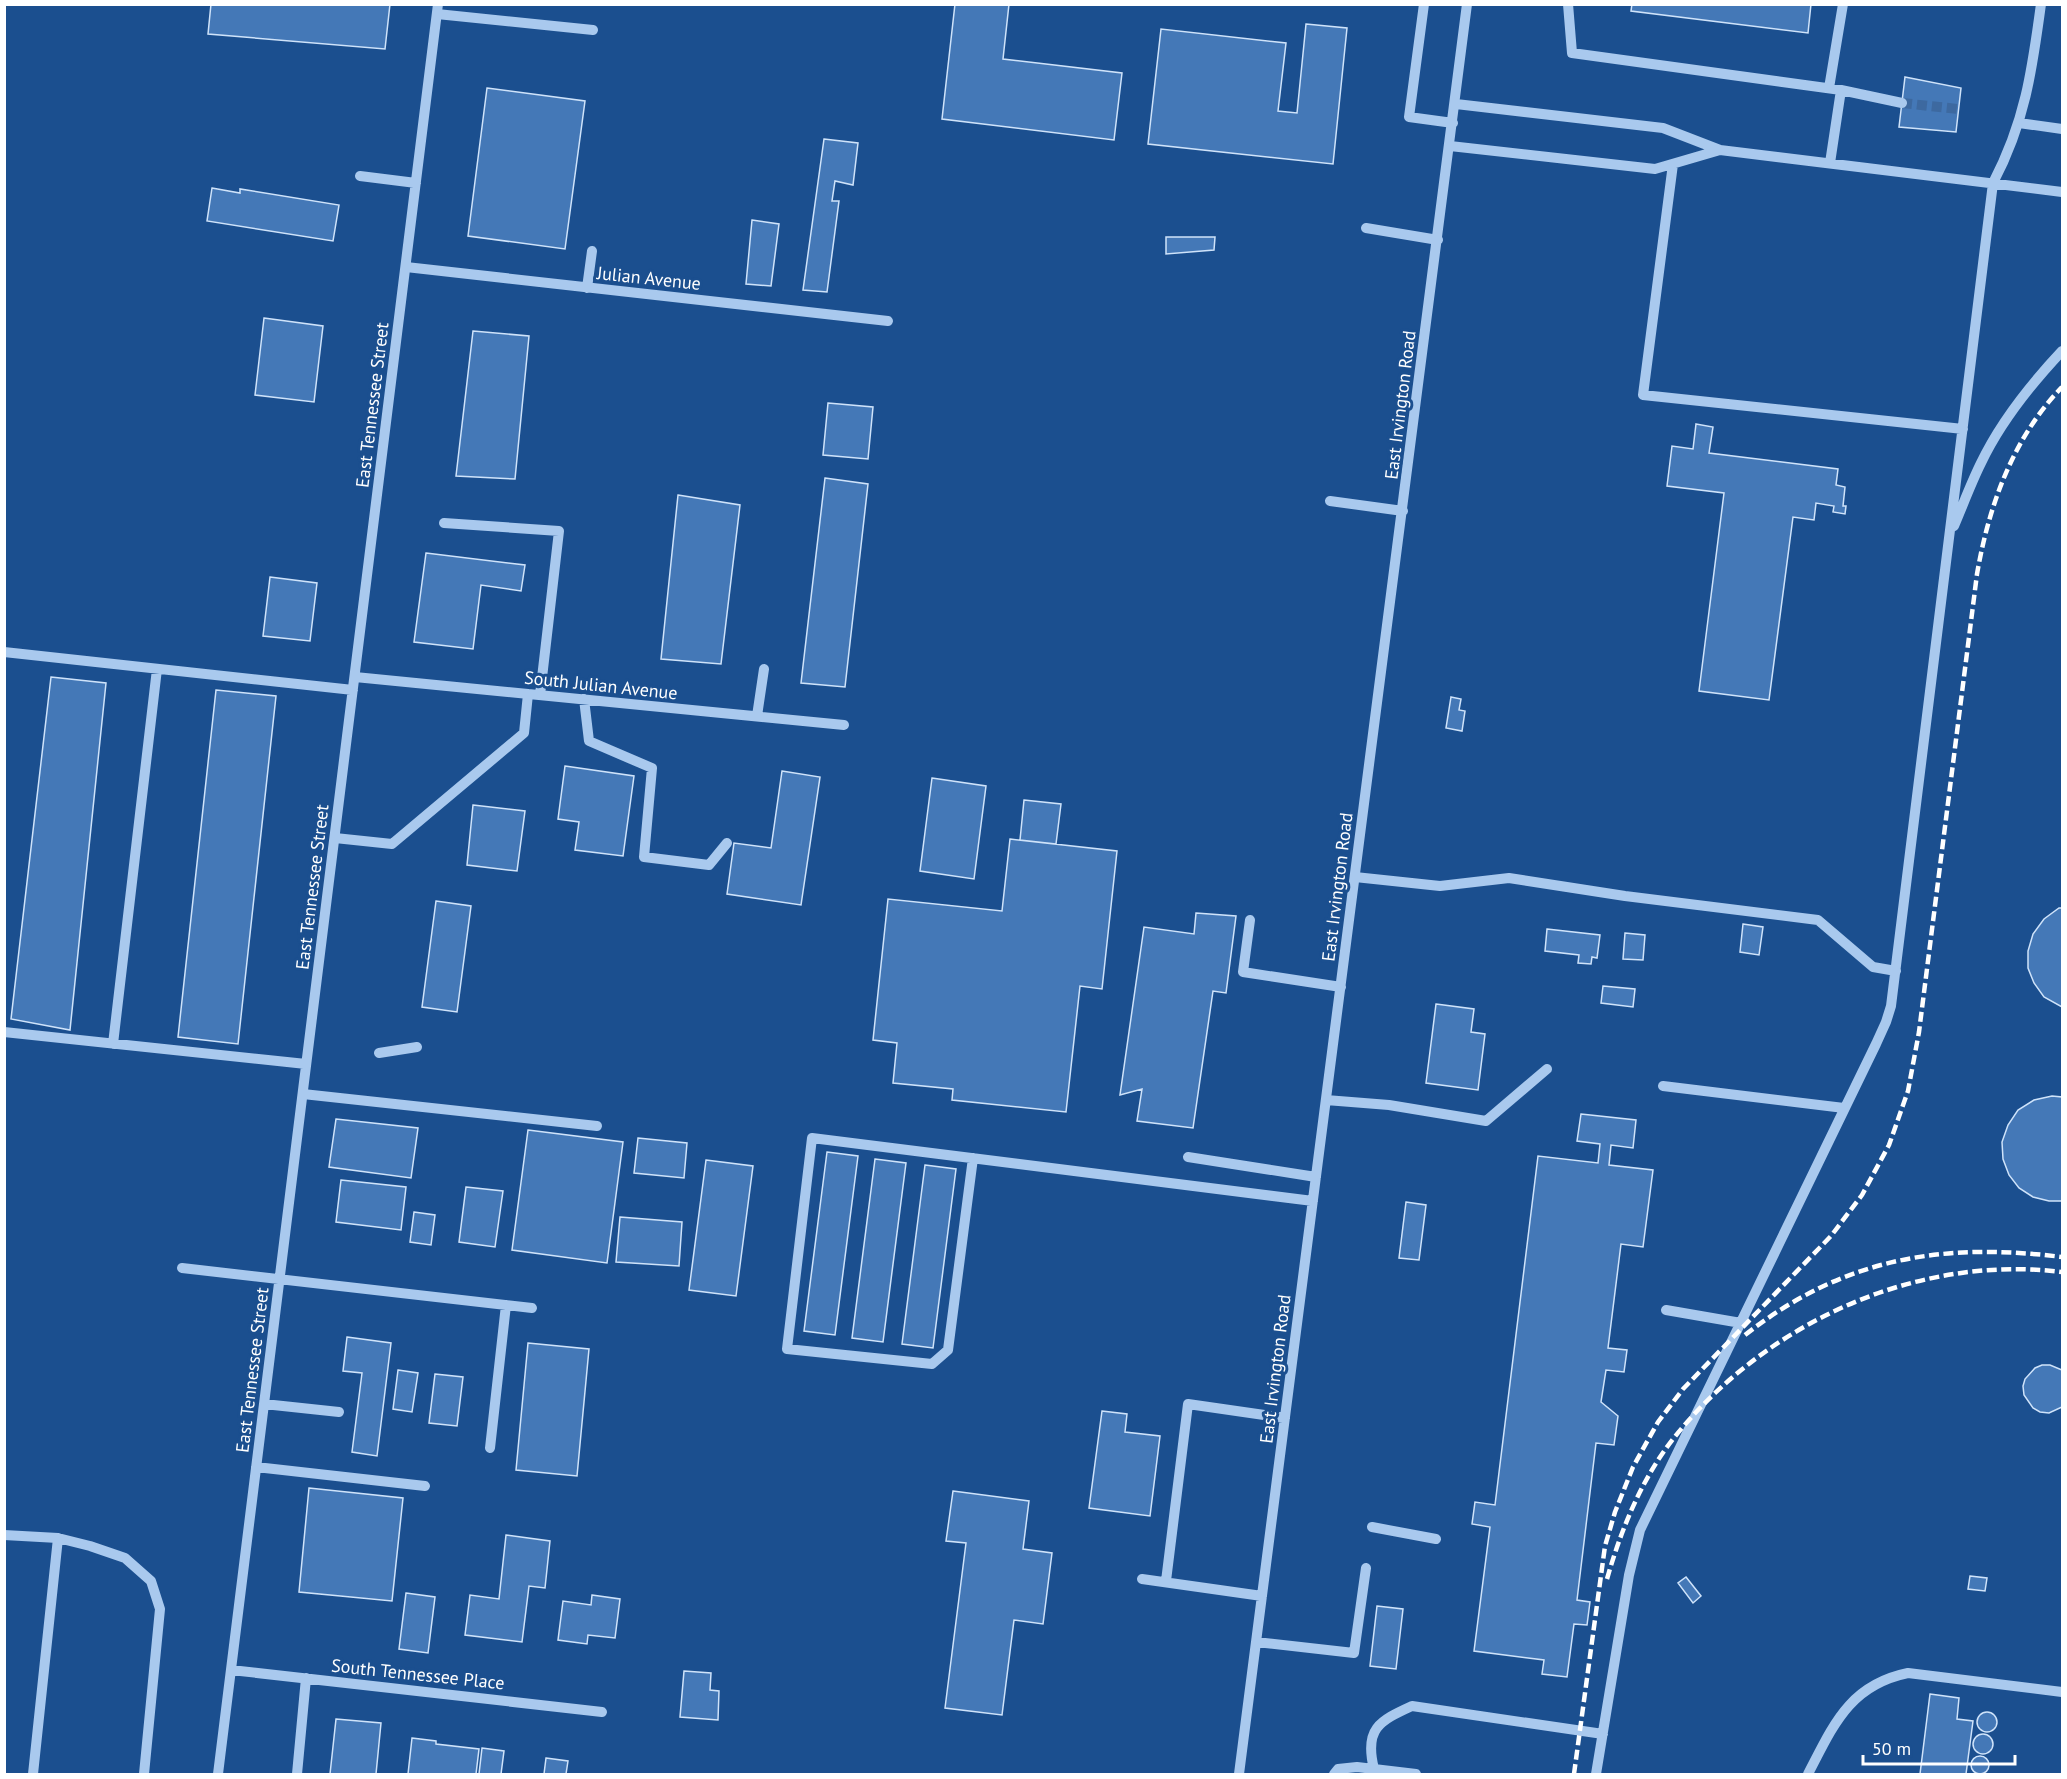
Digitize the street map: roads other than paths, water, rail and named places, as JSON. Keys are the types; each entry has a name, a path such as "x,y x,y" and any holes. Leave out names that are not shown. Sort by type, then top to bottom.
{"street":[{"path":"1424,4 1409,117 1453,123"},
{"name":"East Irvington Road","path":"1239,1774 1456,104 1467,4"},
{"path":"1568,4 1572,53 1835,89 1902,103"},
{"path":"1830,163 1842,4"},
{"path":"1596,1774 1629,1575 1640,1530 1886,1022 1894,990 1993,183 2005,160 2019,123 2031,75 2041,4"},
{"path":"438,9 593,30"},
{"name":"East Tennessee Street","path":"218,1774 438,9"},
{"path":"1456,104 1663,128 1720,150 2062,192"},
{"path":"2019,123 2062,129"},
{"path":"1450,146 1655,169 1720,150"},
{"path":"1672,164 1643,395 1963,429"},
{"path":"360,176 416,183"},
{"path":"1366,228 1438,240"},
{"path":"587,288 592,251"},
{"name":"Julian Avenue","path":"406,267 888,321"},
{"path":"1948,540 1982,461 2032,383 2062,351"},
{"path":"1330,501 1403,511"},
{"path":"444,523 559,531 540,695"},
{"path":"4,652 353,690"},
{"path":"113,1044 157,669"},
{"path":"757,716 764,669"},
{"name":"South Julian Avenue","path":"355,677 844,725"},
{"path":"335,838 392,844 524,733 528,694"},
{"path":"584,699 589,741 652,768 644,857 710,866 727,843"},
{"path":"1355,877 1440,886 1509,878 1625,896 1818,920 1873,967 1896,970"},
{"path":"1250,920 1243,972 1341,987"},
{"path":"4,1032 306,1064"},
{"path":"379,1053 417,1047"},
{"path":"1326,1100 1389,1105 1486,1121 1547,1069"},
{"path":"1663,1086 1844,1108"},
{"path":"303,1094 597,1126"},
{"path":"973,1158 948,1350 932,1364 787,1349 812,1138 1313,1200"},
{"path":"1188,1157 1316,1177"},
{"path":"182,1268 532,1308"},
{"path":"490,1448 506,1305"},
{"path":"1666,1310 1742,1323"},
{"path":"264,1404 339,1412"},
{"path":"1166,1581 1188,1404 1285,1418"},
{"path":"256,1467 425,1486"},
{"path":"1372,1527 1436,1539"},
{"path":"4,1534 58,1538 90,1546 125,1558 151,1581 160,1609 144,1774"},
{"path":"33,1774 58,1538"},
{"path":"1256,1642 1354,1653 1366,1568"},
{"path":"1142,1579 1262,1596"},
{"name":"South Tennessee Place","path":"231,1670 602,1712"},
{"path":"1811,1772 1834,1725 1850,1703 1870,1686 1888,1677 1908,1673 2062,1692"},
{"path":"297,1774 306,1678"},
{"path":"1374,1769 1370,1755 1375,1728 1386,1718 1412,1707 1603,1734"},
{"path":"1334,1774 1338,1769 1347,1767 1416,1774"}],"tunnel":[{"path":"1902,103 1958,109"}],"railway":[{"path":"1574,1774 1605,1546 1615,1512 1633,1467 1658,1422 1683,1389 1831,1236 1862,1195 1889,1145 1908,1091 1919,1032 1982,548 1996,498 2017,450 2030,428 2062,387"},
{"path":"1745,1335 1782,1309 1819,1288 1857,1273 1895,1262 1935,1255 1976,1252 2062,1257"},
{"path":"1607,1579 1633,1506 1651,1471 1673,1439 1710,1398 1752,1362 1797,1331 1846,1306 1898,1287 1952,1274 2007,1269 2062,1272"}]}
